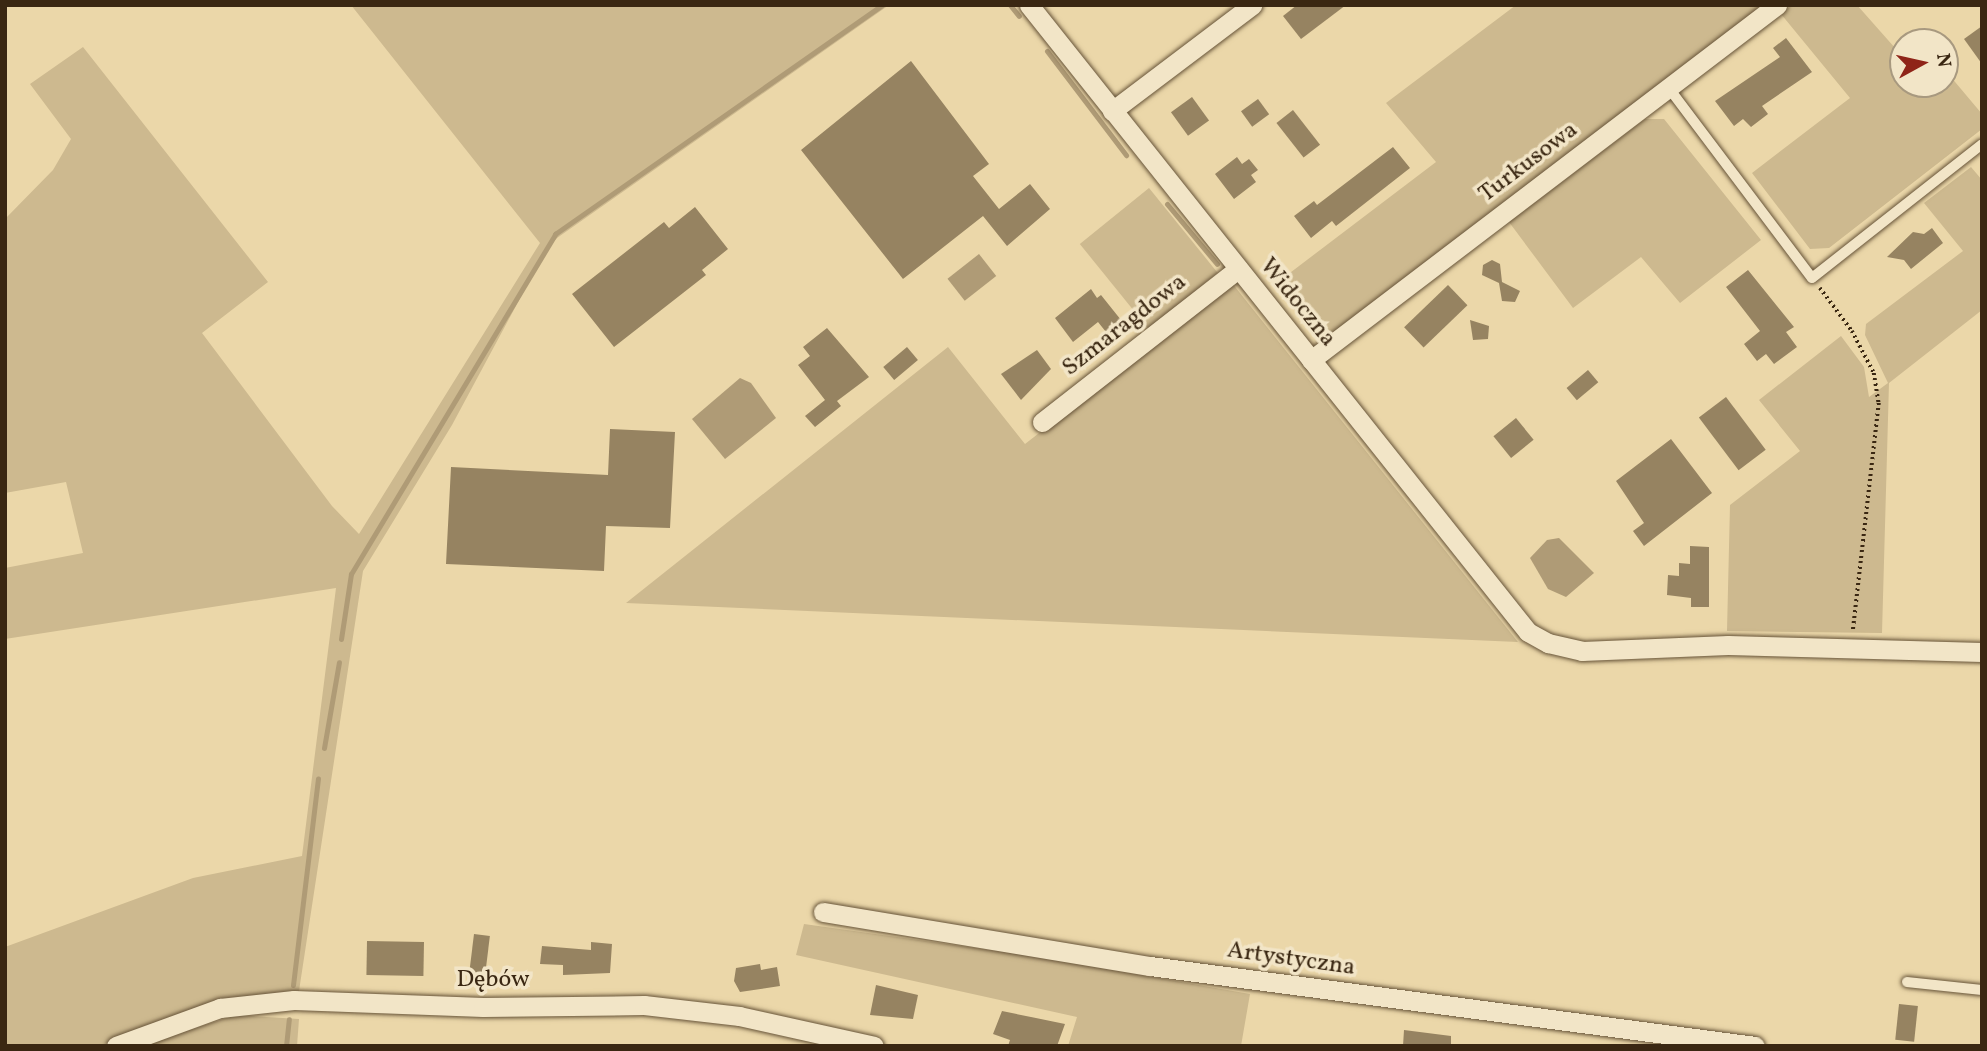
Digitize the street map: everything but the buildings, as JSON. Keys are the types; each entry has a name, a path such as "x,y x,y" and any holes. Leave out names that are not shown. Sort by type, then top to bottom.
{"street":[{"name":"Widoczna","path":"1029,5 1528,632 1548,643 1582,651 1728,645 1853,649"},
{"path":"1112,111 1252,5"},
{"name":"Turkusowa","path":"1311,359 1777,5"},
{"name":"Szmaragdowa","path":"1042,422 1238,269"},
{"path":"1853,649 1982,652"},
{"name":"Artystyczna","path":"823,912 1150,966 1755,1046"},
{"name":"Dębów","path":"116,1046 220,1008 294,1000 483,1007 644,1005 739,1016 874,1046"}],"lane":[{"path":"1668,87 1812,278 1982,144"},
{"path":"1907,982 1982,990"}],"path":[{"path":"1812,278 1853,331 1874,373 1879,403 1853,649"}],"shaded area":[{"path":"351,5 889,5 557,238 546,250 452,425 363,571 299,991 184,1014 99,1046 5,1046 5,947 193,878 302,856 336,588 5,639 5,568 83,553 66,482 5,493 5,219 53,170 71,139 30,84 83,47 268,282 202,333 332,506 359,534 540,243"},
{"path":"1516,5 1763,5 1321,342 1274,285 1436,162 1386,103"},
{"path":"1792,5 1857,5 1889,41 1889,98 1959,98 1959,87 1982,114 1982,129 1829,248 1810,249 1752,173 1850,98 1781,14"},
{"path":"1645,119 1664,119 1761,240 1680,303 1641,257 1573,308 1509,222"},
{"path":"1971,167 1982,180 1982,310 1889,383 1882,633 1727,631 1730,505 1800,451 1759,400 1841,336 1864,367 1869,397 1888,383 1865,335 1866,324 1963,251 1924,203"},
{"path":"1149,188 1218,273 1148,329 1080,244"},
{"path":"979,254 996,276 965,301 947,279"},
{"path":"1232,283 1518,642 626,603 948,347 1025,444"},
{"path":"740,378 751,383 776,418 725,459 692,419"},
{"path":"1559,538 1594,573 1566,597 1548,589 1530,558 1547,540"},
{"path":"804,924 1032,956 1250,994 1241,1046 1068,1046 1077,1017 796,955"},
{"path":"236,1015 299,1019 297,1046 140,1046"}],"waterway":[{"path":"341,639 351,574 555,234 882,5"},
{"path":"1010,5 1019,16"},
{"path":"1047,51 1126,155"},
{"path":"1167,204 1217,264"},
{"path":"324,748 339,662"},
{"path":"293,985 318,779"},
{"path":"286,1046 289,1019"}]}
